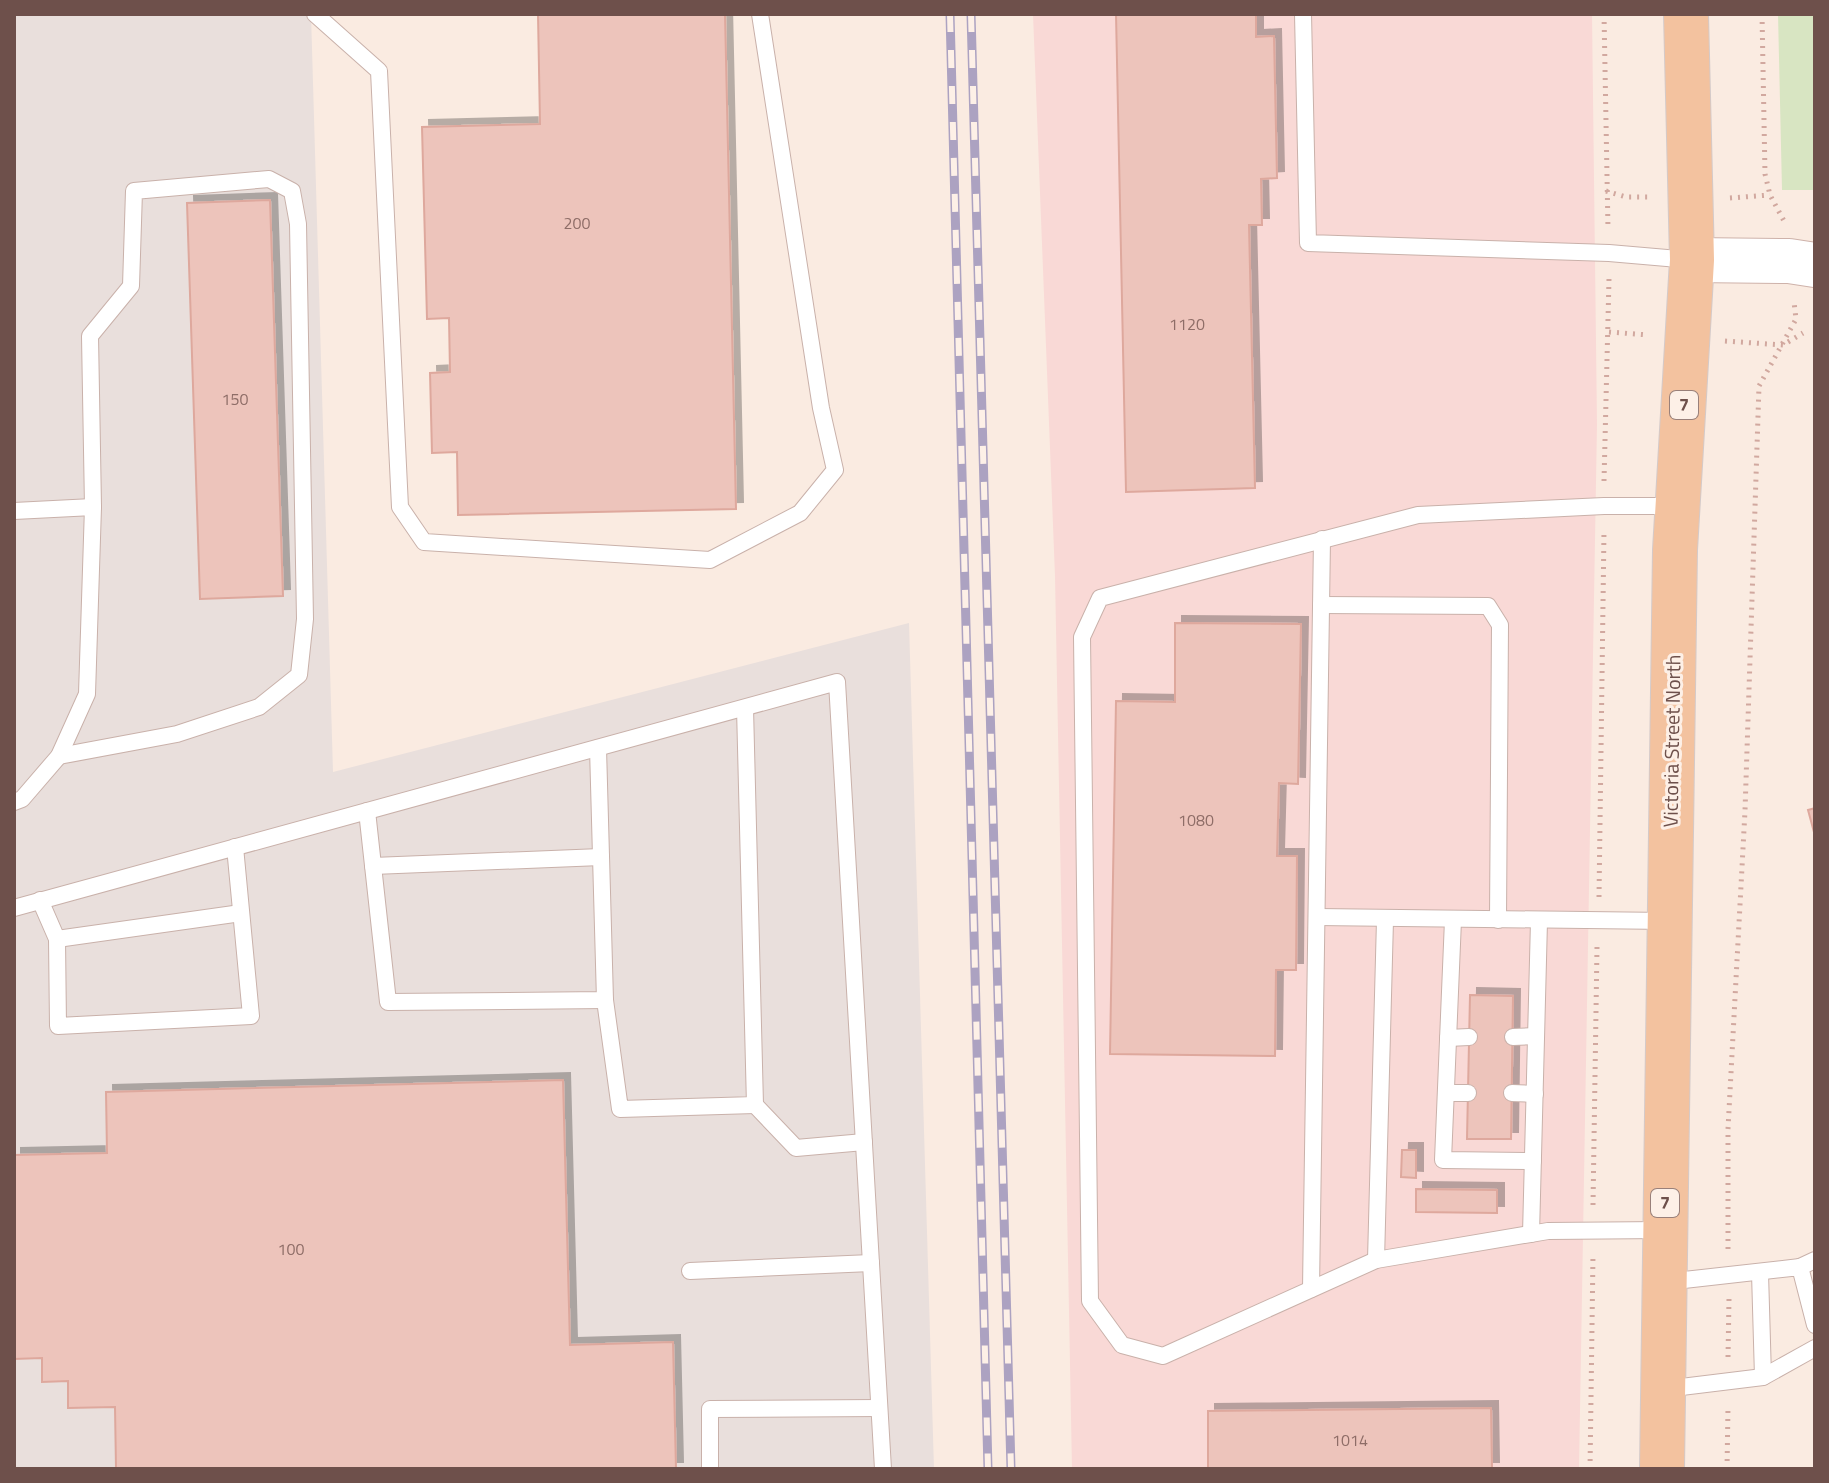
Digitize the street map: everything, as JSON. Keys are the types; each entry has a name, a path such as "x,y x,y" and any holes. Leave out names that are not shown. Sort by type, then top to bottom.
{"main road":[{"name":"Victoria Street North","path":"1662,1469 1677,506 1692,260 1686,14"},
{"path":"1692,260 1789,261 1815,265"}],"lane":[{"path":"315,14 379,71 400,507 424,542 710,560 800,513 835,470 821,408 760,14"},
{"path":"1303,14 1308,243 1609,253 1692,260"},
{"path":"14,802 22,799 59,756 87,694 93,507 90,336 131,286 134,191 269,179 292,191 298,224 305,619 299,675 259,707 177,734 59,756"},
{"path":"1665,1230 1548,1231 1376,1260 1163,1356 1122,1345 1090,1301 1082,637 1100,598 1418,515 1604,506 1677,506"},
{"path":"14,511 93,507"},
{"path":"1311,1289 1322,539"},
{"path":"1321,605 1488,606 1500,625 1498,920"},
{"path":"14,908 837,682 883,1469"},
{"path":"745,708 755,1105 796,1148 864,1142"},
{"path":"598,748 605,1000 620,1109 755,1105"},
{"path":"367,811 388,1002 605,1000"},
{"path":"40,900 57,939 58,1026 251,1016 235,847"},
{"path":"373,866 601,857"},
{"path":"57,939 241,913"},
{"path":"1317,917 1670,921"},
{"path":"1376,1260 1385,920"},
{"path":"1453,920 1443,1160 1533,1161"},
{"path":"1531,1234 1539,921"},
{"path":"1513,1037 1536,1036"},
{"path":"1448,1038 1469,1037"},
{"path":"1446,1093 1468,1093"},
{"path":"1512,1093 1535,1094"},
{"path":"690,1271 871,1263"},
{"path":"1664,1282 1728,1277 1808,1264 1815,1325"},
{"path":"1760,1273 1763,1377"},
{"path":"1663,1389 1763,1377 1815,1348"},
{"path":"710,1469 710,1409 879,1408"}],"path":[{"path":"1604,14 1608,219"},
{"path":"1762,14 1765,174 1770,195 1783,218"},
{"path":"1606,191 1626,197"},
{"path":"1755,198 1770,195"},
{"path":"1608,351 1609,292"},
{"path":"1727,1469 1728,1129 1745,811 1759,386 1796,319"},
{"path":"1609,332 1627,333"},
{"path":"1768,345 1783,345 1803,333"}],"shaded area":[{"path":"14,14 311,14 333,772 909,623 934,1469 14,1469"},
{"path":"1033,14 1592,14 1597,424 1579,1469 1072,1469 1055,576"}],"green space":[{"path":"1778,14 1815,14 1815,190 1782,190"}],"building":[{"path":"538,14 725,14 736,509 458,515 457,452 432,453 430,373 450,372 449,318 427,319 422,127 540,124"},
{"path":"1116,14 1256,14 1256,37 1274,36 1277,178 1261,179 1262,225 1249,225 1255,488 1126,492"},
{"path":"270,200 283,596 200,599 187,203"},
{"path":"1175,623 1301,624 1298,784 1279,783 1277,856 1297,856 1296,970 1276,970 1275,1056 1110,1054 1116,701 1175,702"},
{"path":"1815,808 1815,836 1808,810"},
{"path":"1470,995 1513,996 1511,1139 1467,1139"},
{"path":"563,1080 570,1345 673,1342 676,1469 116,1469 115,1407 68,1408 68,1381 42,1382 42,1358 14,1359 14,1155 107,1153 106,1092"},
{"path":"1402,1150 1416,1150 1416,1178 1401,1177"},
{"path":"1416,1189 1497,1190 1497,1213 1416,1212"},
{"path":"1491,1408 1492,1469 1208,1469 1208,1411"}],"railway":[{"path":"950,14 988,1469"},
{"path":"971,14 1011,1469"}]}
